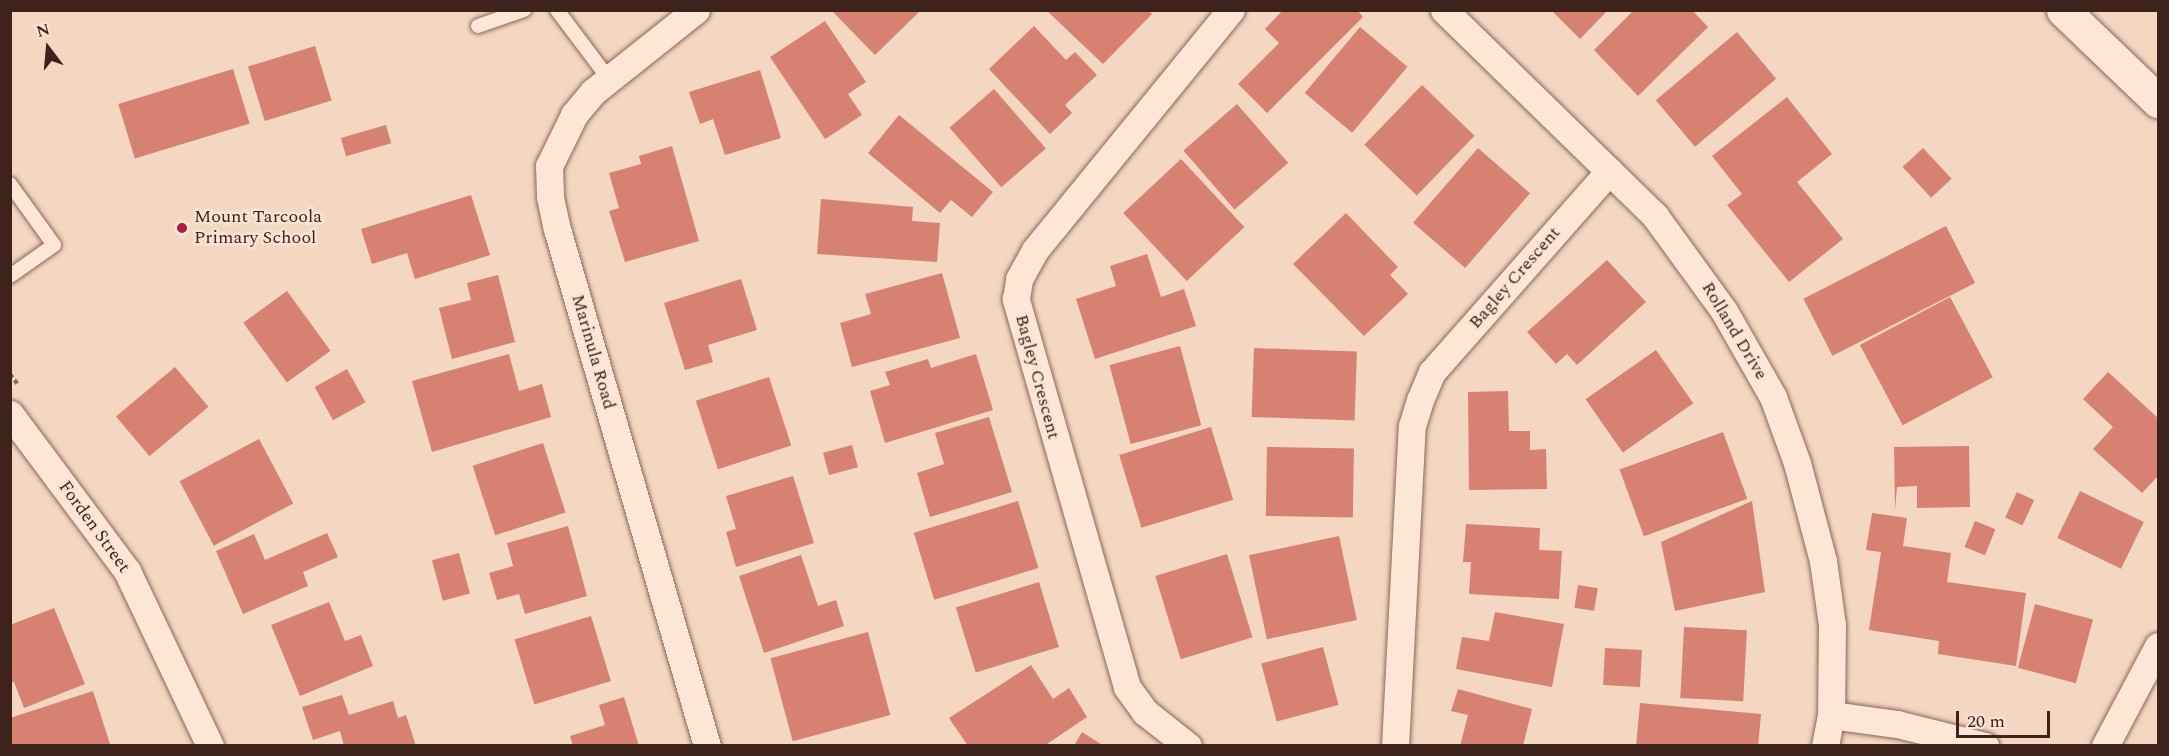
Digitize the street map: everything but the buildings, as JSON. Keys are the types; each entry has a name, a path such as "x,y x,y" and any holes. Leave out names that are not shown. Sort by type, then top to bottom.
{"street":[{"name":"Marinula Road","path":"696,10 609,79 574,115 559,140 549,166 550,197 707,746"},
{"name":"Bagley Crescent","path":"1188,746 1145,712 1127,687 1016,299 1019,279 1035,250 1231,10"},
{"name":"Rolland Drive","path":"1444,10 1655,216 1686,253 1749,350 1773,397 1797,463 1823,561 1832,625 1831,715 1825,746"},
{"path":"2063,10 2158,101"},
{"name":"Bagley Crescent","path":"1395,746 1412,426 1419,400 1432,372 1609,171"},
{"name":"Forden Street","path":"10,414 128,571 210,746"},
{"path":"2105,746 2158,646"},
{"path":"1831,715 1897,724 1985,746"}],"lane":[{"path":"478,26 524,10"},
{"path":"557,10 609,79"},
{"path":"10,184 54,245 10,276"}],"place":[{"name":"Mount Tarcoola Primary School","path":"182,228"}]}
